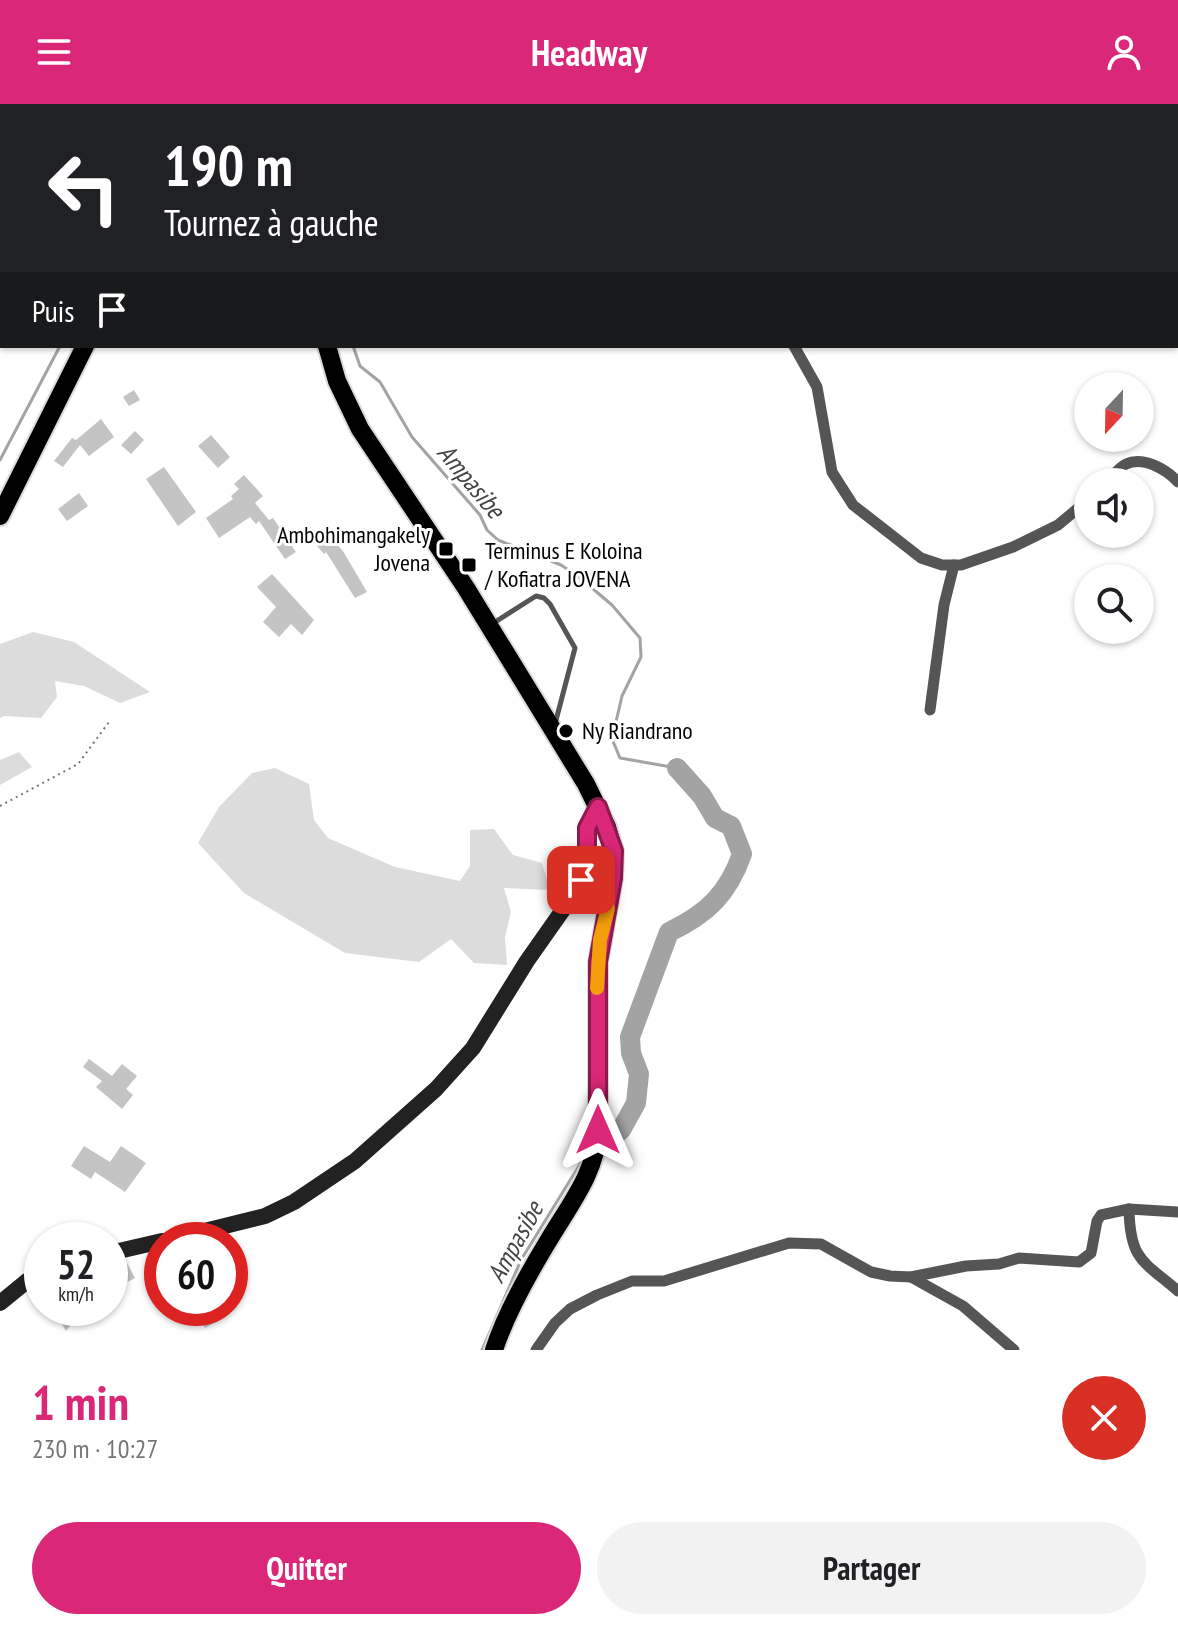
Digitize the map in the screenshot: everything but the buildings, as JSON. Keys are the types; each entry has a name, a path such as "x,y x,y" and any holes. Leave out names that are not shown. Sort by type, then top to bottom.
{"main road":[{"path":"0,516 84,348"},
{"path":"328,348 337,381 360,429 489,626 598,807 613,845 614,863 598,962 596,1154 528,1276 494,1350"}],"street":[{"path":"795,348 817,387 832,472 853,505 921,558 942,565 961,565 1024,542 1058,525 1074,512"},
{"path":"1120,468 1124,464 1139,462 1155,465 1178,482"},
{"path":"930,710 944,605 954,565"},
{"path":"241,1222 265,1216 294,1202 355,1161 436,1089 473,1048 581,880 587,857 587,828 598,807"},
{"path":"1129,1209 1132,1246 1155,1274 1178,1291"},
{"path":"536,1350 555,1323 570,1309 597,1295 632,1281 664,1281 789,1243 821,1244 871,1272 911,1277 966,1266 999,1264 1019,1258 1079,1262 1091,1253 1101,1215 1129,1209 1178,1212"},
{"path":"911,1277 963,1306 1014,1350"},
{"path":"0,1303 24,1283"}],"lane":[{"path":"489,626 540,596 550,604 575,644 553,733"}],"path":[{"path":"0,806 78,764 109,722"}],"shaded area":[{"path":"33,632 74,642 150,692 120,703 84,686 55,681 57,697 41,718 0,718 0,644"},
{"path":"19,752 32,767 0,785 0,760"},
{"path":"275,768 309,784 314,820 328,838 395,867 460,881 470,866 470,830 494,829 513,855 542,863 550,890 504,888 511,912 505,937 507,965 474,963 451,939 419,962 345,953 244,893 198,843 219,807 252,773"}],"waterway":[{"name":"Ampasibe","path":"0,460 59,348"},
{"name":"Ampasibe","path":"354,348 360,366 380,382 412,437 480,515 487,530 498,540 561,565 579,577 612,605 640,638 641,657 622,696 612,739 620,758 677,768"},
{"path":"587,1154 621,1130 636,1103 639,1074 631,1053 630,1037 669,932 705,910 723,892 742,854 731,826 715,818 702,796 677,768"},
{"name":"Ampasibe","path":"482,1350 521,1260 585,1156"}],"slow traffic":[{"path":"597,988 600,940 608,908"}],"place":[{"name":"Ambohimangakely Jovena","path":"446,549"},
{"name":"Terminus E Koloina / Kofiatra JOVENA","path":"469,565"},
{"name":"Ny Riandrano","path":"566,731"}],"route":[{"path":"581,880 587,857 587,828 598,807 613,845 614,863 598,962 598,1130"}]}
